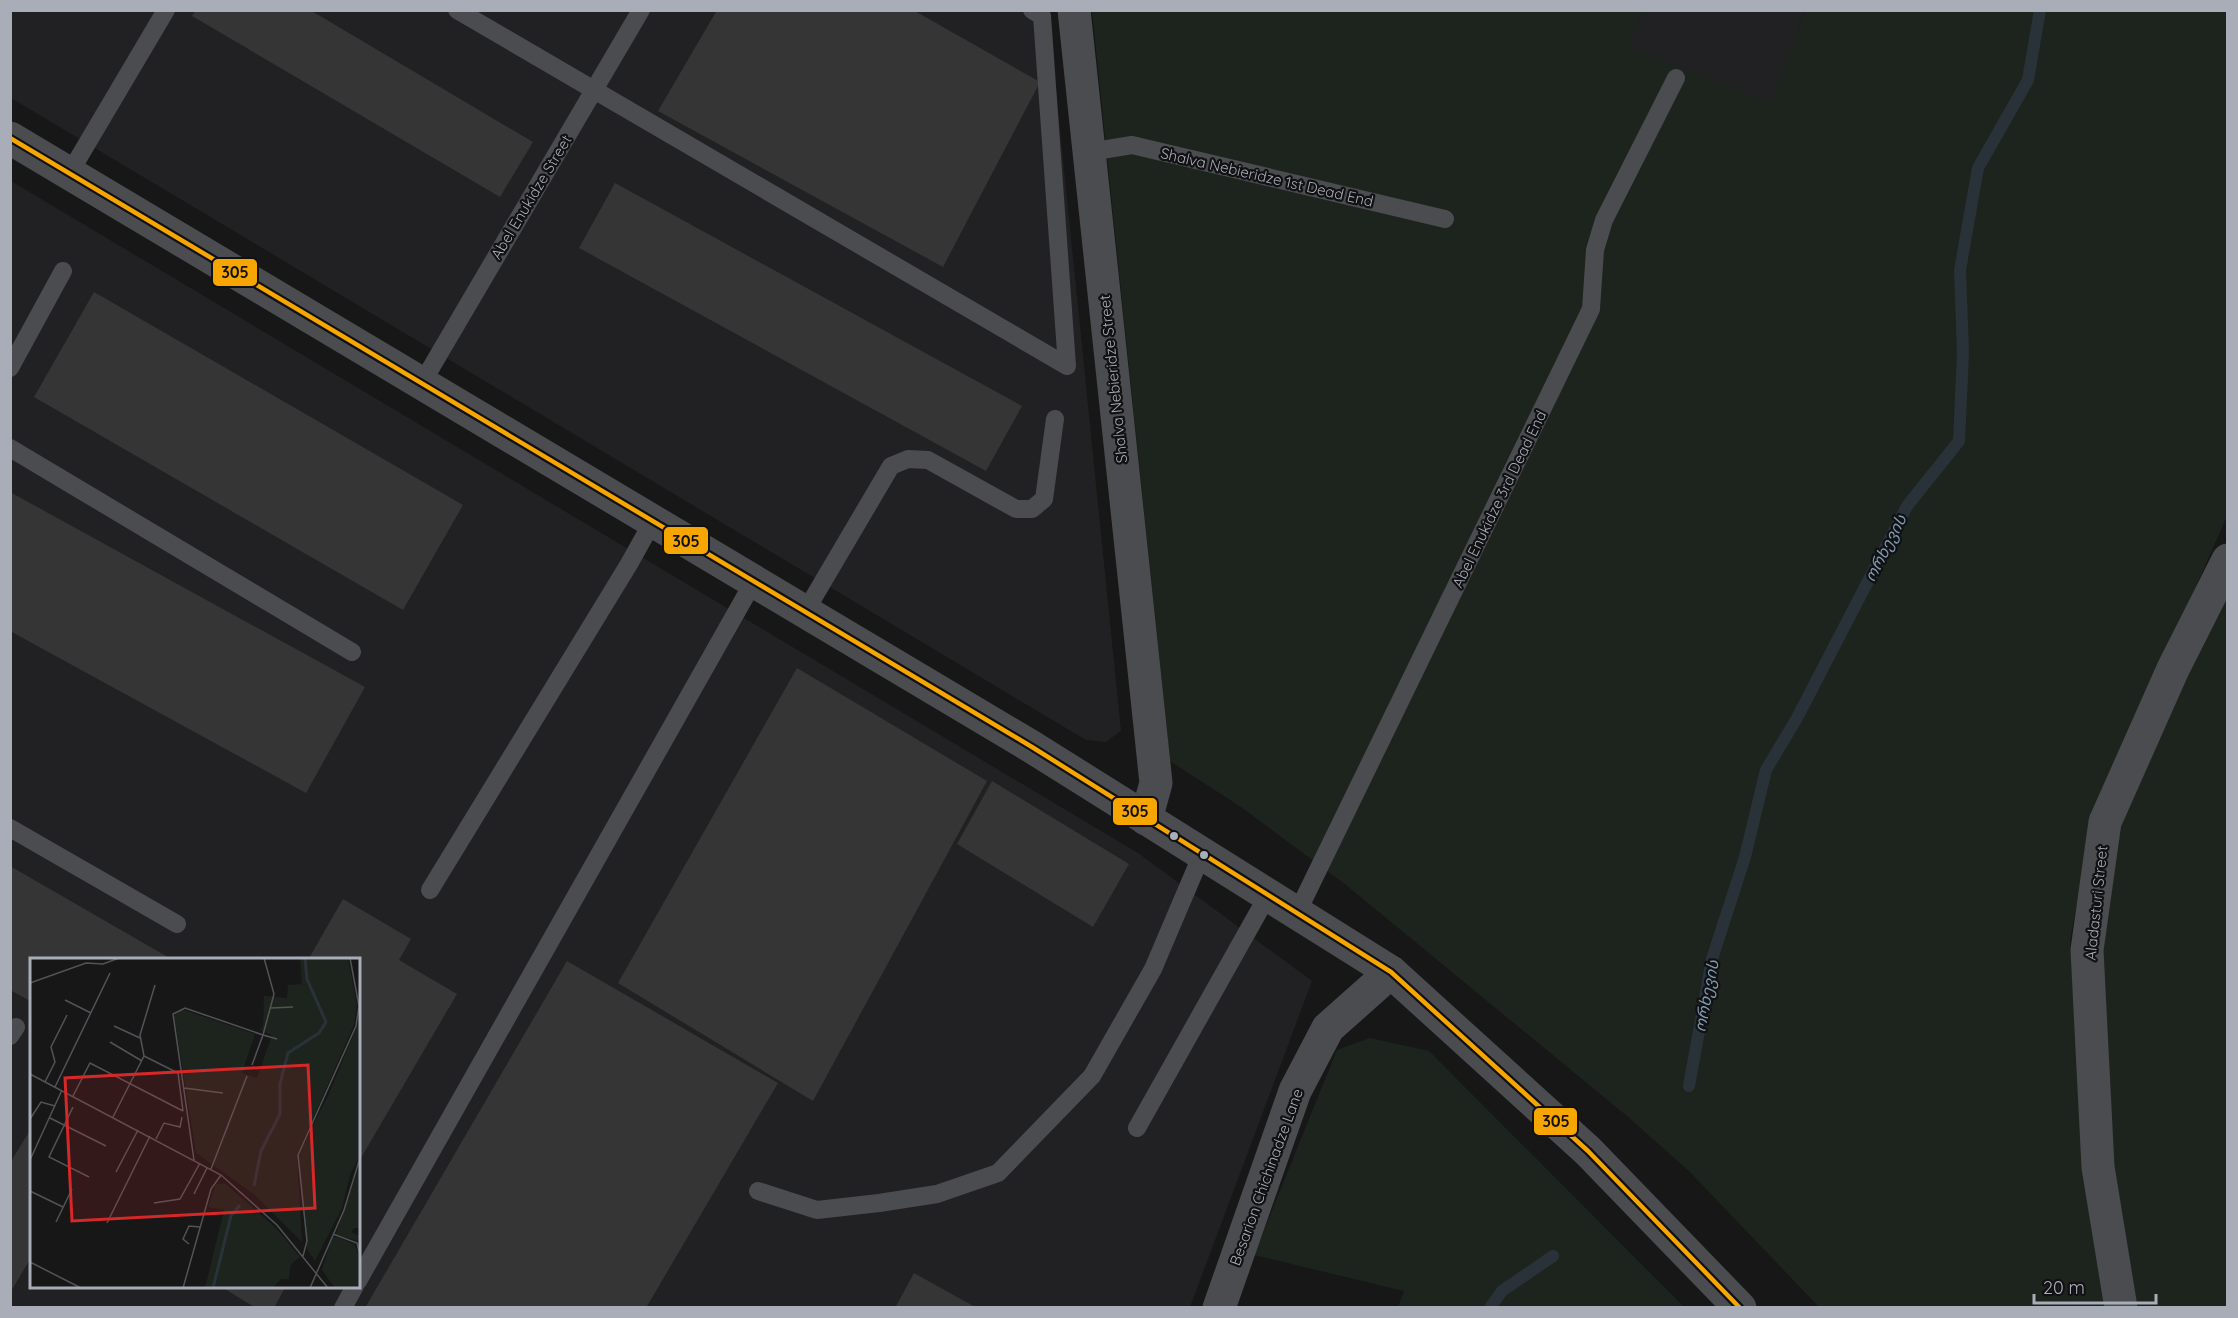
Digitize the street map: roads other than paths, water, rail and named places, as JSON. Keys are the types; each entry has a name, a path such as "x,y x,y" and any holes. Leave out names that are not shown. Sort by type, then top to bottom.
{"street":[{"name":"Shalva Nebieridze Street","path":"1074,10 1156,783 1146,819"},
{"path":"10,138 1032,747 1391,972 1588,1151 1740,1308"},
{"name":"Aladasturi Street","path":"2121,1308 2098,1167 2087,950 2105,822 2173,669 2228,560"},
{"name":"Besarion Chichinadze Lane","path":"1219,1308 1295,1091 1328,1028 1391,972"}],"lane":[{"path":"69,174 166,10"},
{"path":"457,10 1067,366 1042,16 1032,10"},
{"name":"Abel Enukidze Street","path":"422,383 641,10"},
{"name":"Abel Enukidze 3rd Dead End","path":"1296,913 1591,309 1595,250 1604,220 1676,78"},
{"name":"Shalva Nebieridze 1st Dead End","path":"1089,152 1132,145 1445,219"},
{"path":"10,368 63,271"},
{"path":"805,612 891,466 908,459 928,460 1016,509 1032,509 1044,499 1055,419"},
{"path":"10,448 352,652"},
{"path":"430,890 653,521"},
{"path":"360,1277 754,581"},
{"path":"10,828 177,924"},
{"path":"758,1191 817,1210 937,1194 998,1173 1092,1076 1153,969 1202,854"},
{"path":"1137,1128 1268,895"},
{"path":"343,1308 354,1288"}],"waterway":[{"name":"ორხევის","path":"1689,1086 1712,959 1745,857 1766,770 1797,718 1907,506 1959,441 1963,353 1960,270 1978,168 2028,80 2040,10"},
{"name":"ორხევის","path":"1490,1308 1502,1291 1553,1256"}]}
